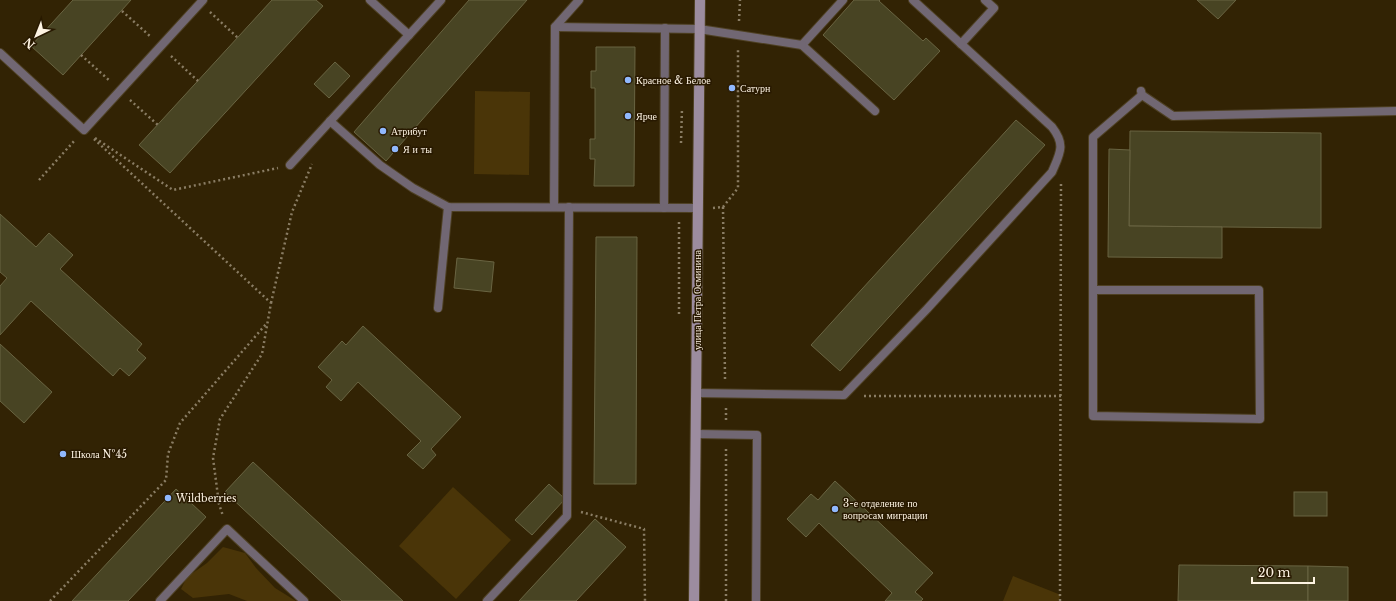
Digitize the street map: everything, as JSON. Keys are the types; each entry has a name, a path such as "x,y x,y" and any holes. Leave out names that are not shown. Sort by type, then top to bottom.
{"main road":[{"name":"улица Петра Осминина","path":"694,601 700,0"}],"lane":[{"path":"370,0 409,35"},
{"path":"290,165 441,0"},
{"path":"554,207 555,28 579,0"},
{"path":"802,45 843,0"},
{"path":"696,393 844,396 927,309 1052,172 1061,151 1060,136 913,0"},
{"path":"961,44 994,8 985,0"},
{"path":"0,53 84,130 202,2"},
{"path":"555,28 699,29 802,45 875,111"},
{"path":"664,208 665,28"},
{"path":"1094,290 1259,290 1260,419 1093,416 1093,137 1142,93 1174,116 1396,110"},
{"path":"330,121 380,165 413,188 448,208 697,208"},
{"path":"488,601 567,516 569,207"},
{"path":"438,308 448,208"},
{"path":"696,434 757,435 756,601"},
{"path":"160,601 227,529 304,601"}],"path":[{"path":"723,207 738,188 738,35 740,0"},
{"path":"202,2 238,38"},
{"path":"84,130 173,190 290,165"},
{"path":"39,180 84,130"},
{"path":"84,130 271,303"},
{"path":"227,529 219,504 214,458 220,419 262,354 271,303 292,212 312,163"},
{"path":"1060,601 1061,182"},
{"path":"50,601 166,480 168,454 180,423 268,322"},
{"path":"844,396 1061,396"},
{"path":"567,509 644,529 645,601"}],"shaded area":[{"path":"475,91 530,92 529,175 474,174"},
{"path":"453,487 511,540 456,599 399,546"},
{"path":"223,547 245,553 256,568 275,588 296,601 247,601 229,594 193,598 181,589 187,577 207,563"},
{"path":"1013,576 1061,595 1058,601 1003,601"}],"building":[{"path":"73,0 131,0 63,75 31,46"},
{"path":"272,0 316,0 323,6 170,173 139,145"},
{"path":"469,0 527,0 386,161 354,132"},
{"path":"854,0 880,0 879,1 923,41 926,38 940,51 894,100 823,35"},
{"path":"1197,0 1236,0 1218,19"},
{"path":"596,47 635,47 634,186 594,186 595,159 590,159 590,139 595,139 595,88 591,88 591,71 596,71"},
{"path":"335,62 350,76 329,98 314,84"},
{"path":"1016,120 1045,145 840,371 811,345"},
{"path":"1130,131 1321,133 1321,228 1129,226"},
{"path":"1109,149 1130,150 1129,226 1222,227 1222,258 1108,257"},
{"path":"0,214 36,247 49,233 73,255 60,269 142,344 137,350 146,358 129,376 120,368 113,376 31,301 0,335 0,286 7,278 0,272"},
{"path":"596,237 637,237 636,484 594,484"},
{"path":"457,258 494,262 491,292 454,288"},
{"path":"363,326 461,417 431,449 436,455 423,469 407,455 421,441 358,382 341,401 326,387 332,380 318,367 342,341 346,345"},
{"path":"0,344 52,392 24,423 0,401"},
{"path":"253,462 403,601 342,601 225,492"},
{"path":"835,481 933,573 915,592 923,599 921,601 885,601 892,593 819,523 806,537 787,519 811,494 818,500"},
{"path":"549,484 565,499 532,535 515,520"},
{"path":"176,489 206,517 146,582 128,601 72,601"},
{"path":"1294,492 1327,492 1327,516 1294,516"},
{"path":"595,519 626,547 576,601 519,601"},
{"path":"1179,565 1308,566 1308,601 1178,601"},
{"path":"1308,566 1348,567 1348,601 1308,601"}],"place":[{"name":"Красное & Белое","path":"628,80"},
{"name":"Сатурн","path":"732,88"},
{"name":"Ярче","path":"628,116"},
{"name":"Атрибут","path":"383,131"},
{"name":"Я и ты","path":"395,149"},
{"name":"Школа №45","path":"63,454"},
{"name":"Wildberries","path":"168,498"},
{"name":"3-е отделение по вопросам миграции","path":"835,509"}]}
